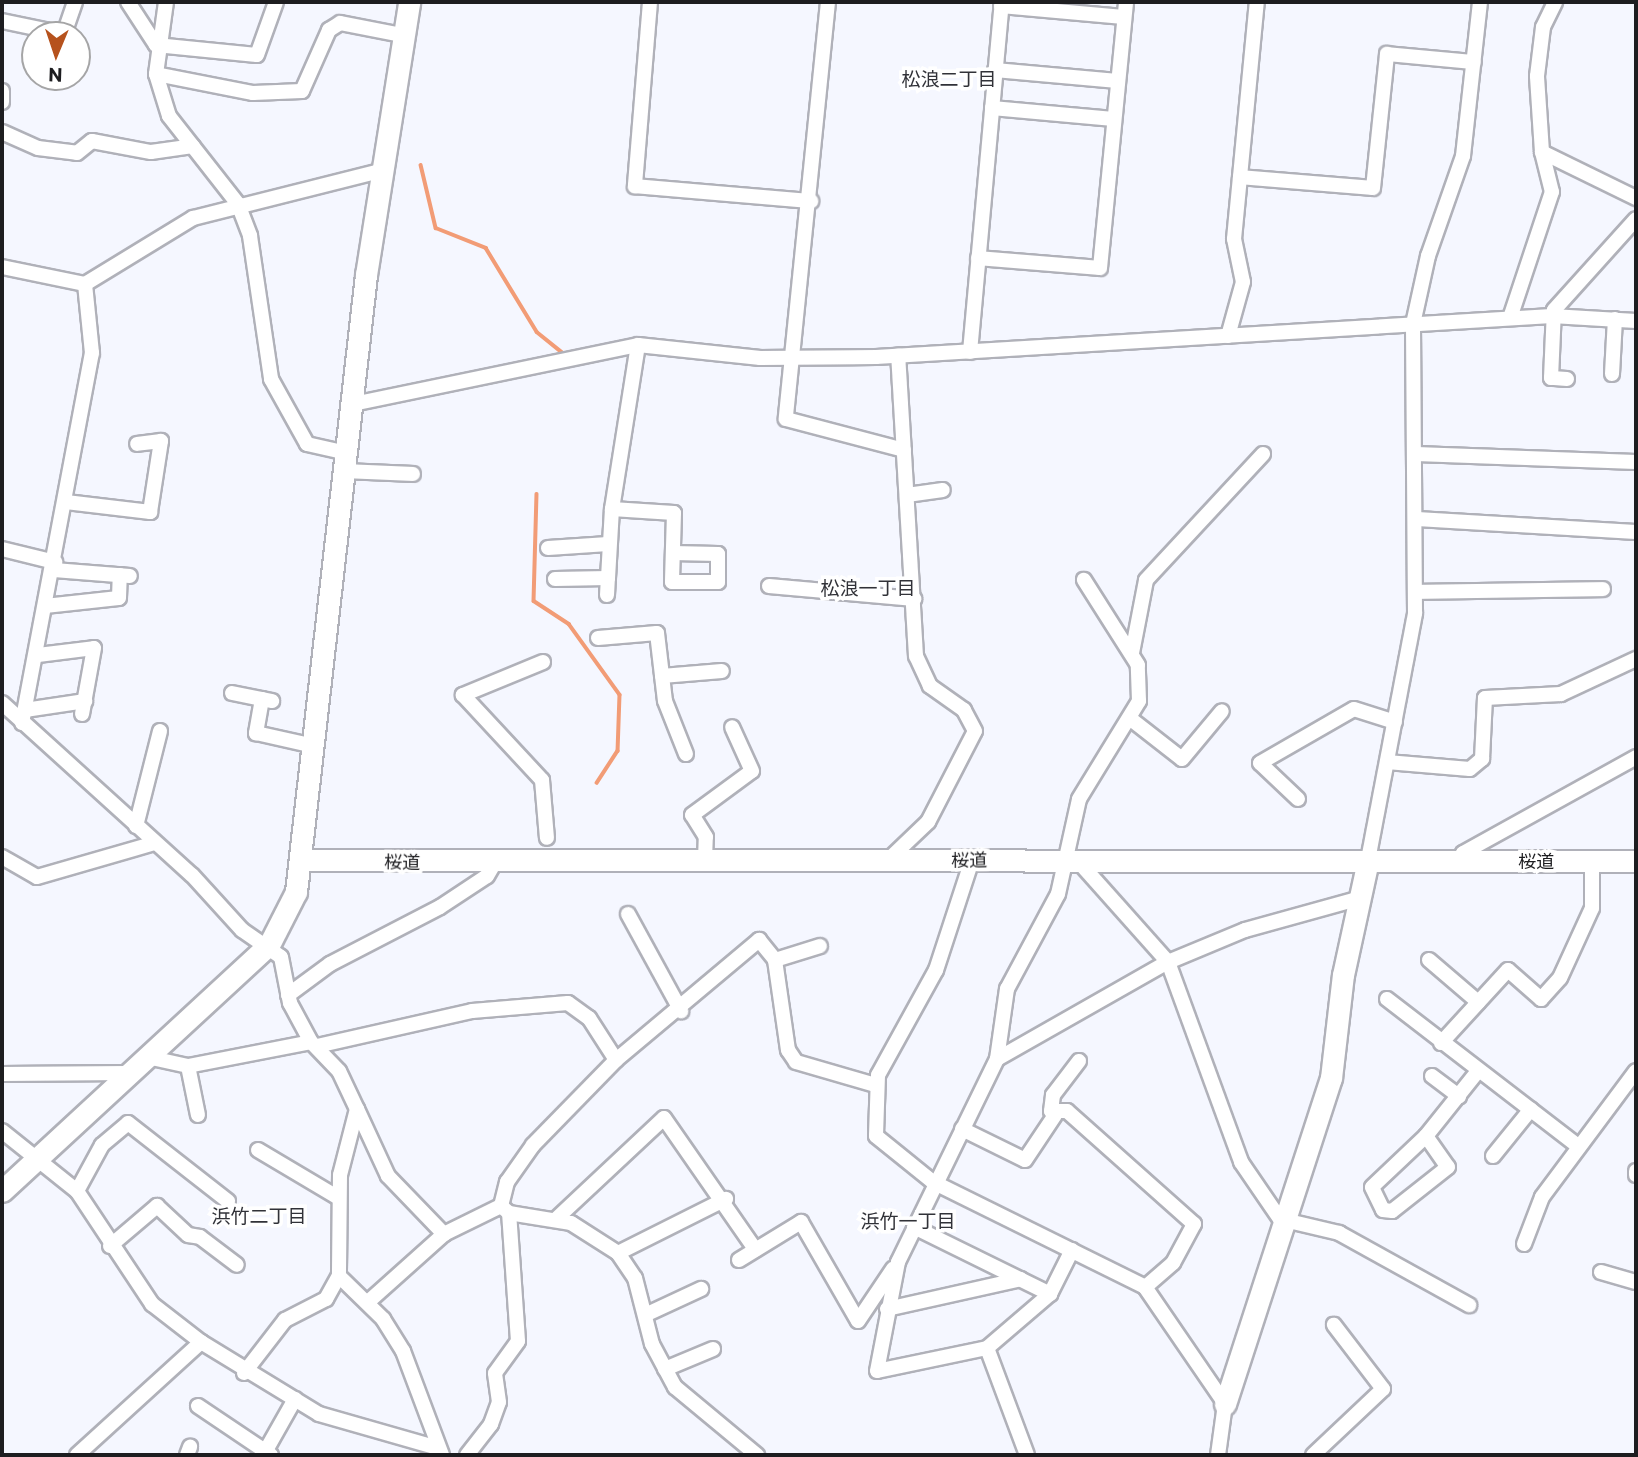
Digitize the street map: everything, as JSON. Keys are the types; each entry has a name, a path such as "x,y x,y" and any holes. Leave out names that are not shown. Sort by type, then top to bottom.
{"street":[{"path":"2,21 64,34 75,2"},
{"path":"128,2 156,44"},
{"path":"166,2 156,44 156,74 169,116 238,204 254,250 271,379 307,444 346,462 414,474"},
{"path":"156,44 257,55 275,2"},
{"path":"2,1191 268,945 290,910 302,860 380,171 408,2"},
{"path":"650,2 635,186 811,201"},
{"path":"828,2 811,201 791,358 788,424 904,450"},
{"path":"1228,337 1243,282 1234,239 1257,2"},
{"path":"1218,1455 1225,1404 1331,1078 1360,898 1395,722 1417,592 1413,324 1428,256 1463,156 1480,2"},
{"path":"1510,318 1552,192 1542,152 1541,39 1555,2"},
{"path":"970,352 978,258 1001,4 1125,9 1100,268 978,258"},
{"path":"156,74 253,93 302,91 329,30 340,23 402,35"},
{"path":"1240,177 1373,188 1387,54 1474,62"},
{"path":"995,70 1118,81"},
{"path":"2,91 2,102"},
{"path":"992,108 1114,119"},
{"path":"2,132 38,148 77,153 92,141 152,152 193,146"},
{"path":"1542,152 1636,198"},
{"path":"2,267 85,284 193,218 238,204 380,171"},
{"path":"1567,379 1552,378 1552,316 1636,219"},
{"path":"23,717 55,566 92,353 85,284"},
{"path":"353,404 638,345 791,358 898,356 1552,316 1636,321"},
{"path":"1612,374 1615,319"},
{"path":"607,595 612,509 638,345"},
{"path":"887,861 928,822 975,732 964,710 938,696 923,674 914,599 898,356"},
{"path":"66,502 150,512 161,441 137,444"},
{"path":"1132,653 1146,580 1263,454"},
{"path":"1416,454 1636,462"},
{"path":"907,495 943,490"},
{"path":"612,509 674,506 673,553"},
{"path":"1417,519 1636,532"},
{"path":"548,548 608,544"},
{"path":"2,549 55,566 125,575 119,598 45,606"},
{"path":"555,579 608,578"},
{"path":"739,1260 800,1222 858,1321 898,1262 933,1182 997,1059 1007,989 1058,894 1070,861 1079,799 1132,720 1141,682 1132,653 1084,580"},
{"path":"769,586 914,599"},
{"path":"1417,592 1603,589"},
{"path":"598,638 657,633 663,676 686,754"},
{"path":"2,722 83,707 94,648 38,655"},
{"path":"1387,762 1471,769 1482,759 1485,698 1561,694 1636,659"},
{"path":"543,662 463,695 542,780 547,838"},
{"path":"663,676 722,671"},
{"path":"232,693 267,700 256,733 314,746"},
{"path":"2,703 23,717 243,930 268,945 283,961 288,995 314,1044 339,1071 388,1175 444,1234"},
{"path":"1298,799 1260,763 1354,709 1395,722"},
{"path":"1132,720 1182,759 1222,711"},
{"path":"705,860 706,837 692,815 752,771 732,727"},
{"path":"136,826 159,731"},
{"path":"1461,861 1463,853 1636,757"},
{"path":"2,857 37,877 155,843"},
{"name":"桜道","path":"302,860 1636,861"},
{"path":"972,860 936,970 876,1085 876,1136 933,1182 1145,1287 1225,1404"},
{"path":"1070,861 1168,961 1241,1162 1285,1224 1339,1233 1469,1306"},
{"path":"288,995 330,964 440,907 487,876 495,862"},
{"path":"1441,1043 1508,970 1541,999 1560,978 1592,908 1592,862"},
{"path":"997,1059 1168,961 1245,930 1360,898"},
{"path":"628,914 681,1011"},
{"path":"467,1455 491,1424 499,1402 495,1373 518,1341 505,1210 527,1152 616,1060 681,1011 759,940 775,960 788,1050 796,1062 876,1085"},
{"path":"775,960 820,946"},
{"path":"1429,960 1478,1002"},
{"path":"1387,999 1579,1147"},
{"path":"147,1057 188,1066 314,1044 472,1011 568,1003 589,1018 616,1060"},
{"path":"1055,1115 1053,1095 1079,1060"},
{"path":"188,1066 198,1115"},
{"path":"1426,1136 1448,1167 1392,1211 1383,1210 1372,1187 1426,1136 1478,1071"},
{"path":"1524,1244 1542,1197 1636,1071"},
{"path":"2,1074 128,1073"},
{"path":"1432,1076 1459,1096"},
{"path":"244,1373 285,1320 326,1299 339,1276 337,1197 357,1109"},
{"path":"1493,1156 1531,1109"},
{"path":"962,1129 1025,1160 1055,1115 1067,1111 1194,1224 1173,1263 1145,1287"},
{"path":"555,1220 664,1118 726,1199 755,1249"},
{"path":"77,1191 102,1144 128,1123 228,1201"},
{"path":"2,1131 34,1161 77,1191 110,1246 152,1304 201,1342 244,1373 330,1419 438,1451"},
{"path":"258,1150 337,1197"},
{"path":"618,1253 726,1199"},
{"path":"110,1246 157,1206 188,1236 204,1232 237,1265"},
{"path":"368,1302 444,1234 505,1210 571,1223 618,1253 635,1278 665,1369 689,1403 757,1455"},
{"path":"914,1227 1049,1294"},
{"path":"898,1262 877,1371 987,1348 1049,1294 1072,1250"},
{"path":"1601,1272 1636,1282"},
{"path":"339,1276 368,1302 414,1371 438,1451"},
{"path":"887,1309 1021,1279"},
{"path":"645,1315 701,1289"},
{"path":"1312,1455 1383,1389 1334,1325"},
{"path":"77,1455 201,1342"},
{"path":"987,1348 1027,1455"},
{"path":"665,1369 713,1349"},
{"path":"198,1406 268,1454 295,1399"}],"waterway":[{"path":"421,165 436,228 486,248 537,332 562,352"},
{"path":"537,494 534,601 569,624 620,695 618,751 597,783"}],"district":[{"name":"松浪二丁目","path":"949,79"},
{"name":"松浪一丁目","path":"868,588"},
{"name":"浜竹二丁目","path":"259,1216"},
{"name":"浜竹一丁目","path":"908,1221"}]}
